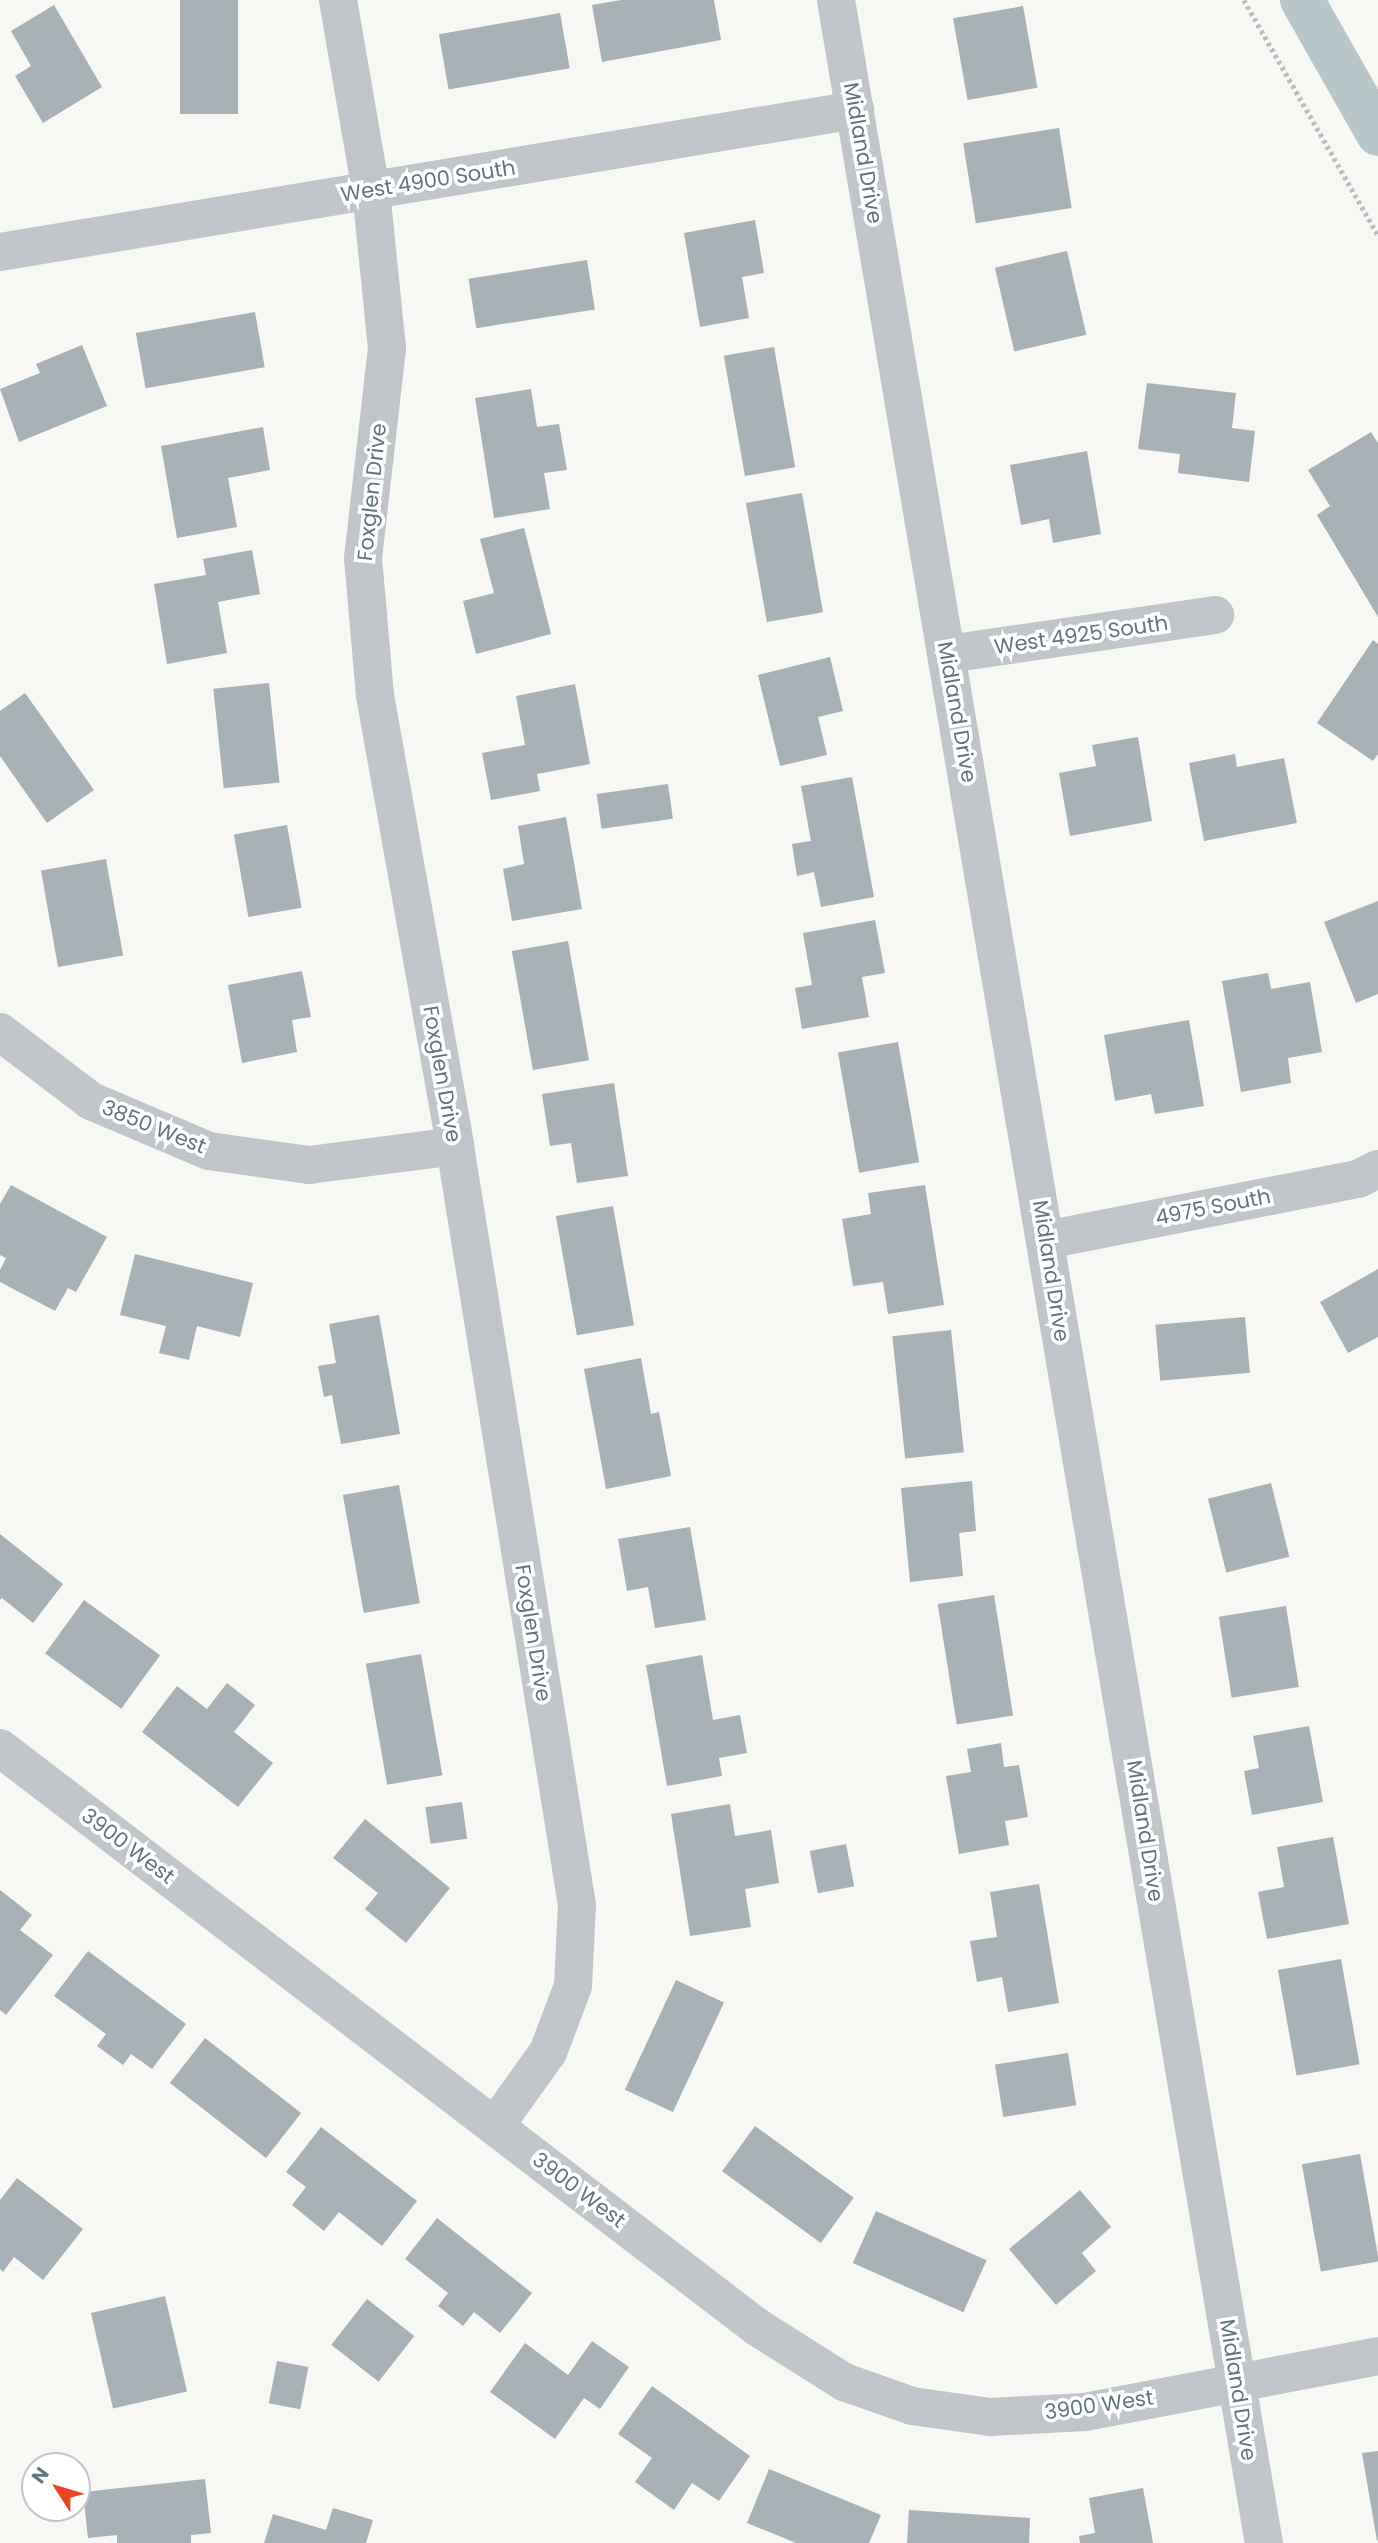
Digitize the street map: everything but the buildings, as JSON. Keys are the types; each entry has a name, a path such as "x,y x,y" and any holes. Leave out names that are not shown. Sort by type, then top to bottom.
{"street":[{"name":"Foxglen Drive","path":"338,0 371,191 387,348 363,558 375,695 455,1146 577,1905 573,1986 548,2052 495,2126"},
{"name":"Midland Drive","path":"836,0 1264,2543"},
{"name":"West 4900 South","path":"0,252 855,110"},
{"name":"West 4925 South","path":"948,654 1215,615"},
{"name":"3850 West","path":"0,1032 91,1101 209,1151 309,1165 455,1146"},
{"name":"4975 South","path":"1046,1240 1358,1179 1378,1169"},
{"name":"3900 West","path":"0,1748 757,2327 844,2382 912,2406 990,2417 1086,2412 1378,2356"}],"path":[{"path":"1244,0 1378,235"}],"waterway":[{"path":"1302,0 1378,134"}]}
